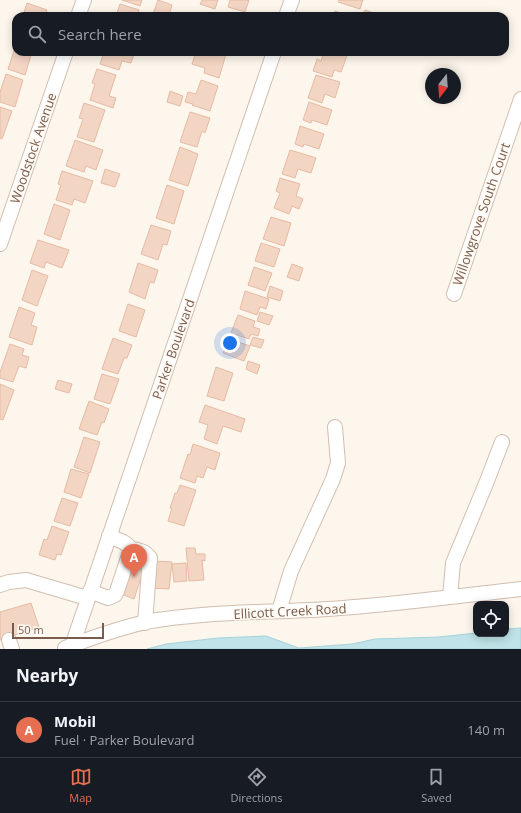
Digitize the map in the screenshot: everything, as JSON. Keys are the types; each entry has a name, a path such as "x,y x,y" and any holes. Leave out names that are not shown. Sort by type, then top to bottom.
{"street":[{"path":"80,12 84,0"},
{"path":"288,12 292,0"},
{"name":"Woodstock Avenue","path":"0,244 65,56"},
{"name":"Parker Boulevard","path":"68,647 89,595 273,56"},
{"name":"Willowgrove South Court","path":"454,294 520,108"},
{"path":"279,611 291,571 333,479 338,463 335,427"},
{"path":"450,597 453,563 502,442"},
{"path":"109,536 124,543 131,549 137,549 145,553 150,558 145,623"},
{"path":"0,585 9,582 26,580 108,598 115,595 119,587 131,549"},
{"name":"Ellicott Creek Road","path":"68,647 114,631 145,623 174,618 386,604 521,589"}],"water":[{"path":"521,628 521,649 147,649 166,644 218,638 266,636 299,648 352,644 375,639 439,637 473,633 473,637 509,637 509,629"}],"building":[{"path":"122,0 142,0 140,6"},
{"path":"158,0 172,5 170,12 154,12"},
{"path":"202,0 218,0 215,9 200,4"},
{"path":"230,0 249,0 245,12 228,7"},
{"path":"339,0 363,0 360,9 338,2"},
{"path":"27,3 47,10 46,12 24,12"},
{"path":"120,4 139,10 138,12 117,12"},
{"path":"12,56 31,56 25,75 8,69"},
{"path":"103,56 133,56 131,63 122,61 119,70 100,64"},
{"path":"195,56 225,56 219,78 204,73 205,68 192,64"},
{"path":"323,56 347,56 341,72 334,70 332,77 313,71 317,59 321,61"},
{"path":"97,69 116,75 109,96 116,98 113,108 90,100 95,84 92,83"},
{"path":"6,74 23,80 15,107 0,102 0,92"},
{"path":"316,75 340,82 335,98 325,94 322,103 308,98"},
{"path":"201,80 218,86 210,111 185,102 188,92 196,94"},
{"path":"170,91 183,96 180,106 167,102"},
{"path":"309,102 332,110 327,125 312,120 311,123 303,120"},
{"path":"84,103 105,110 94,142 77,137 83,119 79,118"},
{"path":"0,107 12,111 2,139 0,138"},
{"path":"190,112 210,118 205,133 202,131 197,147 180,142"},
{"path":"300,126 324,134 319,149 304,144 303,147 295,144"},
{"path":"75,140 103,150 96,170 86,166 84,172 66,166"},
{"path":"180,147 198,154 188,186 169,180"},
{"path":"290,150 316,158 311,173 298,169 295,178 282,174"},
{"path":"105,169 120,174 115,187 101,183"},
{"path":"62,171 93,181 85,203 74,199 72,205 56,200 61,185 58,184"},
{"path":"280,178 300,184 296,196 303,199 299,209 292,206 289,214 274,208 280,193 276,191"},
{"path":"167,185 184,191 174,224 156,218"},
{"path":"54,204 70,210 60,240 44,234"},
{"path":"271,217 291,223 284,246 263,239"},
{"path":"151,225 171,231 167,245 163,244 158,260 141,254"},
{"path":"38,240 69,250 62,268 46,262 44,268 30,263"},
{"path":"261,243 280,249 274,267 255,261"},
{"path":"138,263 158,270 154,283 150,282 145,299 129,292"},
{"path":"292,264 303,268 299,281 287,277"},
{"path":"254,267 272,273 265,291 248,285"},
{"path":"32,270 48,276 37,306 22,300"},
{"path":"270,286 283,291 280,301 267,297"},
{"path":"245,291 269,299 266,309 260,307 257,315 240,309"},
{"path":"128,304 145,310 136,337 119,331"},
{"path":"19,307 35,313 31,325 37,327 32,345 9,337"},
{"path":"260,312 273,316 269,325 257,321"},
{"path":"238,315 255,321 253,327 260,329 258,336 251,334 249,339 231,333"},
{"path":"253,337 264,340 261,348 250,345"},
{"path":"113,338 132,345 127,358 124,358 118,374 102,369"},
{"path":"229,339 250,346 244,361 223,353"},
{"path":"10,344 24,349 22,355 29,357 26,368 19,366 13,382 0,378 0,372"},
{"path":"248,361 260,365 257,374 246,369"},
{"path":"216,367 233,373 224,401 207,396"},
{"path":"102,374 119,379 110,404 94,399"},
{"path":"58,380 72,384 69,393 55,389"},
{"path":"0,384 14,390 3,420 0,419"},
{"path":"89,401 109,409 104,423 102,422 97,435 79,429"},
{"path":"205,405 245,419 241,432 223,426 217,444 204,439 208,425 199,422"},
{"path":"84,437 100,442 90,473 74,467"},
{"path":"193,444 220,453 215,470 207,467 203,478 197,476 195,483 180,478"},
{"path":"71,469 89,474 81,498 64,492"},
{"path":"180,485 196,490 184,526 168,521 172,508 170,508 175,493 177,493"},
{"path":"62,498 78,503 70,526 54,521"},
{"path":"52,526 69,532 61,555 57,554 55,560 39,555 44,539 47,540"},
{"path":"186,548 195,548 196,554 205,554 205,561 202,560 204,580 189,581"},
{"path":"134,556 147,560 134,599 121,594"},
{"path":"154,561 172,562 169,589 152,588"},
{"path":"186,563 187,581 174,582 172,564"},
{"path":"31,603 39,627 0,640 0,612"}],"place":[{"name":"Mobil","path":"134,577"}]}
